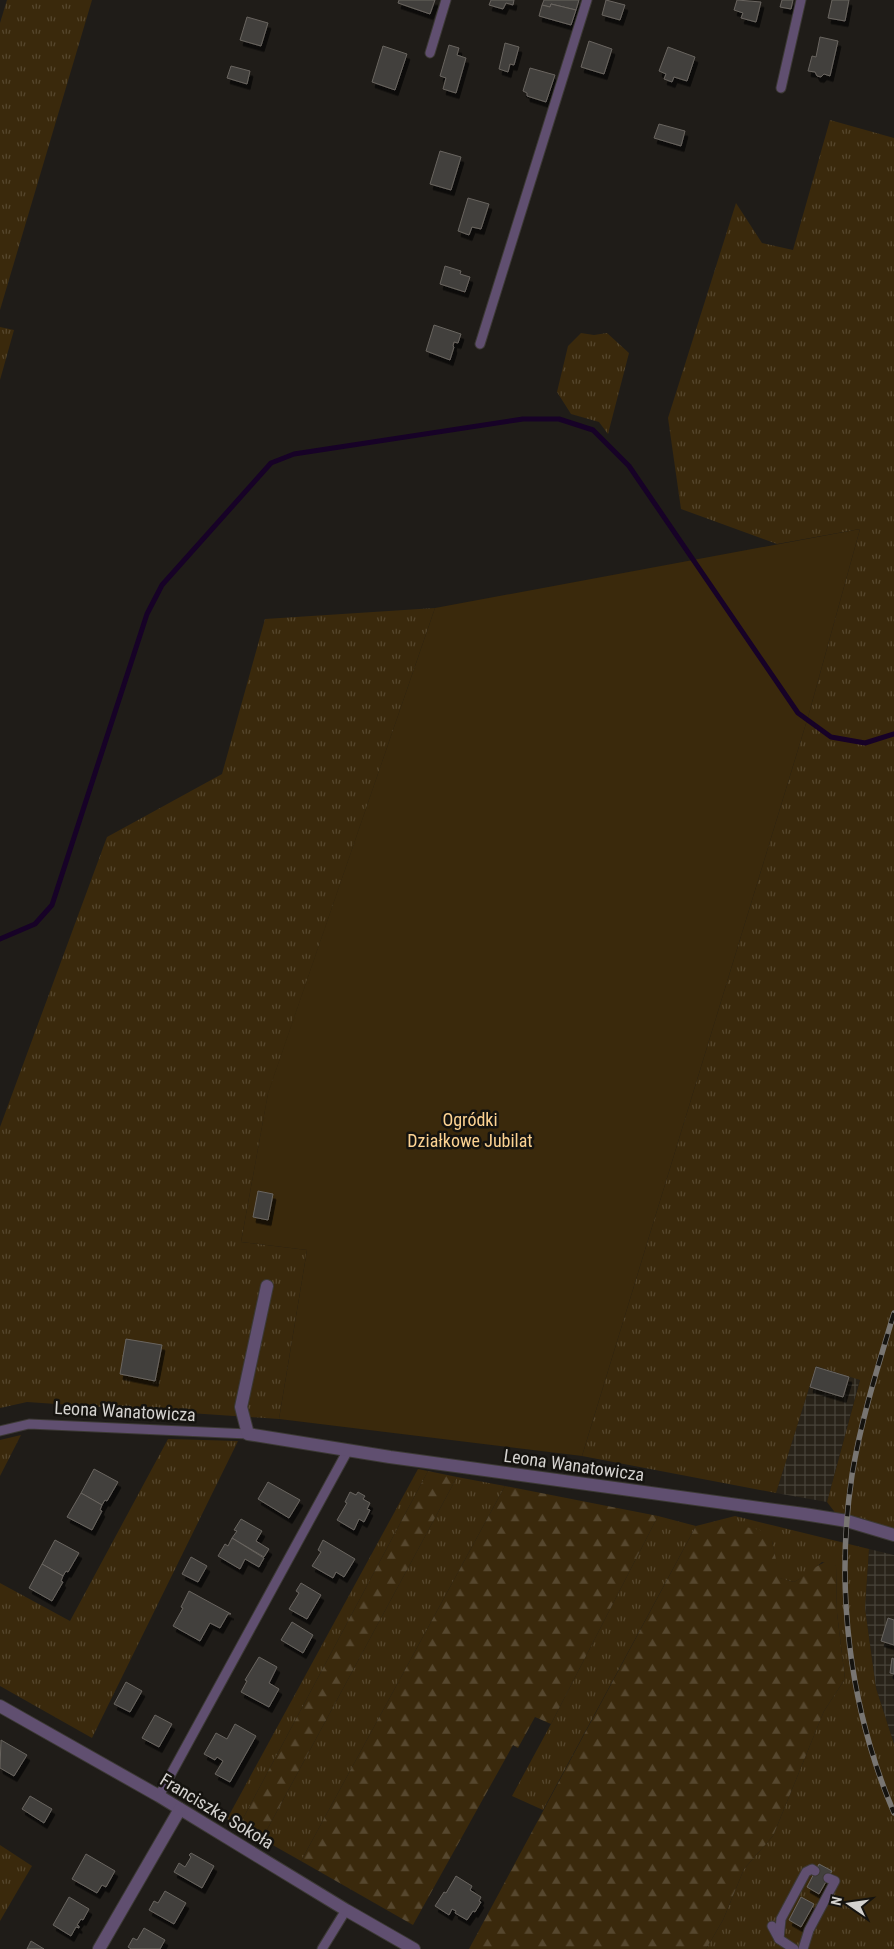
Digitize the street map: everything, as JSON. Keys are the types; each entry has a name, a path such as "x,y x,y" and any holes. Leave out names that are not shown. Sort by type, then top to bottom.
{"street":[{"path":"248,1434 241,1407 267,1286"},
{"name":"Leona Wanatowicza","path":"248,1434 348,1450 804,1514 847,1521 894,1535"},
{"name":"Franciszka Sokoła","path":"0,1706 159,1796 346,1910 414,1949"},
{"path":"98,1949 180,1809"}],"lane":[{"path":"430,53 446,0"},
{"path":"480,344 587,0"},
{"path":"781,88 801,0"},
{"name":"Leona Wanatowicza","path":"0,1431 29,1424 248,1434"},
{"path":"159,1796 348,1450"},
{"path":"779,1939 781,1919 806,1872 815,1871"},
{"path":"803,1949 809,1930 835,1881 828,1878"},
{"path":"322,1949 346,1910"},
{"path":"772,1926 779,1939 794,1949"}],"shaded area":[{"path":"816,1365 860,1379 827,1502 776,1493"},
{"path":"869,1549 894,1555 894,1744 876,1688 865,1608"}],"green space":[{"path":"7,0 92,0 0,310 0,23"},
{"path":"830,120 894,138 894,1530 837,1515 827,1502 860,1380 816,1366 776,1493 582,1456 808,717 860,529 777,544 681,509 668,418 736,203 762,243 793,250"},
{"path":"0,327 14,330 0,380"},
{"path":"581,333 594,335 607,333 629,353 608,434 599,422 571,414 557,392 568,346"},
{"name":"Ogródki Działkowe Jubilat","path":"860,529 808,717 582,1456 279,1419 307,1250 241,1242 268,1093 435,608"},
{"path":"435,608 268,1094 241,1242 307,1250 279,1419 27,1402 0,1408 0,1127 107,837 222,774 265,619"},
{"path":"21,1435 0,1476 0,1440"},
{"path":"168,1439 238,1441 92,1738 0,1686 0,1583 70,1621"},
{"path":"418,1469 428,1471 239,1826 227,1819"},
{"path":"428,1471 457,1477 262,1839 239,1826"},
{"path":"457,1477 505,1486 301,1861 262,1839"},
{"path":"505,1486 658,1516 551,1724 535,1717 518,1748 513,1745 413,1925 301,1861"},
{"path":"658,1516 696,1526 543,1810 512,1796 551,1724"},
{"path":"735,1516 869,1549 865,1608 876,1688 894,1744 894,1949 706,1949 723,1920 744,1869 773,1836 824,1711 845,1679 837,1613 836,1566 822,1562 810,1573 794,1582 779,1578 772,1541 696,1526"},
{"path":"737,1525 760,1530 772,1541 780,1578 794,1582 825,1562 829,1561 836,1566 837,1613 845,1679 824,1711 773,1836 744,1869 723,1920 706,1949 469,1949 696,1526"},
{"path":"0,1845 32,1866 0,1921"}],"building":[{"path":"399,0 435,0 430,14 398,3"},
{"path":"491,0 514,0 513,5 506,3 503,9 489,5"},
{"path":"544,0 579,0 576,10 551,4 550,7 542,5"},
{"path":"606,0 625,5 620,20 602,15"},
{"path":"737,0 761,2 756,22 741,18 743,13 734,10"},
{"path":"782,0 793,0 791,9 780,7"},
{"path":"832,0 849,0 845,21 828,18"},
{"path":"551,4 576,10 571,25 539,16 542,5 550,7"},
{"path":"247,17 268,23 261,46 240,40"},
{"path":"820,37 838,41 830,76 824,74 821,77 817,76 815,72 808,71 812,56 816,57"},
{"path":"589,41 612,49 604,74 581,67"},
{"path":"505,43 519,47 514,65 510,64 508,72 499,69"},
{"path":"449,45 459,48 457,55 466,58 456,93 443,89 446,78 440,76"},
{"path":"383,46 407,54 395,90 372,82"},
{"path":"668,47 695,57 687,81 674,77 672,82 664,79 666,74 659,71"},
{"path":"231,66 250,71 247,84 227,78"},
{"path":"530,68 555,75 546,102 527,96 527,93 523,91"},
{"path":"659,124 685,131 681,146 654,138"},
{"path":"440,151 461,157 451,190 430,184"},
{"path":"468,198 489,204 481,229 472,227 469,235 458,231"},
{"path":"445,266 461,271 460,274 470,277 465,292 440,284"},
{"path":"434,325 461,334 458,343 454,342 450,360 426,351"},
{"path":"258,1191 273,1194 268,1220 253,1217"},
{"path":"126,1339 162,1345 155,1381 120,1374"},
{"path":"816,1367 849,1377 843,1397 810,1387"},
{"path":"94,1469 118,1482 107,1501 105,1500 102,1505 81,1493"},
{"path":"268,1482 300,1500 289,1518 258,1499"},
{"path":"350,1492 356,1495 358,1492 365,1496 363,1499 370,1503 367,1509 370,1510 364,1522 359,1519 354,1530 337,1520 347,1503 345,1502"},
{"path":"81,1493 102,1505 100,1510 102,1511 92,1530 67,1517"},
{"path":"241,1519 262,1531 256,1541 269,1549 264,1557 232,1538 237,1531 234,1530"},
{"path":"232,1538 264,1558 259,1567 245,1559 240,1569 218,1556 225,1544 228,1546"},
{"path":"55,1540 79,1553 68,1572 66,1571 63,1576 42,1564"},
{"path":"323,1540 355,1559 344,1577 336,1572 333,1578 312,1566 321,1552 318,1550"},
{"path":"191,1557 207,1566 198,1582 182,1574"},
{"path":"42,1564 63,1576 61,1581 63,1582 52,1601 29,1588"},
{"path":"301,1583 321,1595 307,1619 289,1609 299,1593 296,1591"},
{"path":"189,1591 231,1614 228,1614 220,1628 210,1623 200,1641 173,1626 183,1608 181,1607"},
{"path":"888,1618 894,1620 894,1645 881,1641"},
{"path":"292,1622 313,1635 303,1653 281,1640"},
{"path":"259,1657 277,1667 269,1683 279,1689 269,1707 241,1692 247,1681 245,1680"},
{"path":"892,1658 894,1659 894,1674 890,1673"},
{"path":"126,1682 142,1691 130,1712 114,1704"},
{"path":"155,1715 172,1724 159,1747 142,1738"},
{"path":"235,1724 256,1736 230,1782 215,1774 223,1761 217,1757 215,1760 204,1754 216,1733 227,1739"},
{"path":"1,1740 27,1755 14,1776 0,1768"},
{"path":"30,1796 52,1809 44,1823 22,1809"},
{"path":"191,1853 214,1866 202,1888 174,1872 179,1863 185,1867 191,1857 189,1855"},
{"path":"86,1854 115,1871 106,1887 102,1885 97,1893 72,1879"},
{"path":"819,1864 832,1871 819,1894 807,1887"},
{"path":"456,1876 472,1886 470,1890 481,1897 479,1901 481,1902 475,1912 473,1911 467,1920 452,1909 449,1915 435,1906 444,1892 446,1893"},
{"path":"165,1891 186,1903 174,1924 149,1910 154,1901 158,1903"},
{"path":"69,1897 89,1909 83,1920 81,1919 77,1925 79,1928 76,1927 71,1936 53,1925"},
{"path":"801,1897 814,1904 801,1927 789,1920"},
{"path":"144,1928 165,1940 160,1949 131,1949 128,1947 133,1938 137,1940"},
{"path":"31,1941 44,1949 27,1949"}],"waterway":[{"path":"0,939 35,924 52,905 147,614 162,585 271,463 294,454 523,419 559,419 593,430 629,466 798,713 831,737 865,743 894,734"}],"railway":[{"path":"894,1313 870,1393 856,1454 847,1518 845,1561 846,1604 856,1689 866,1731 894,1813"}]}
